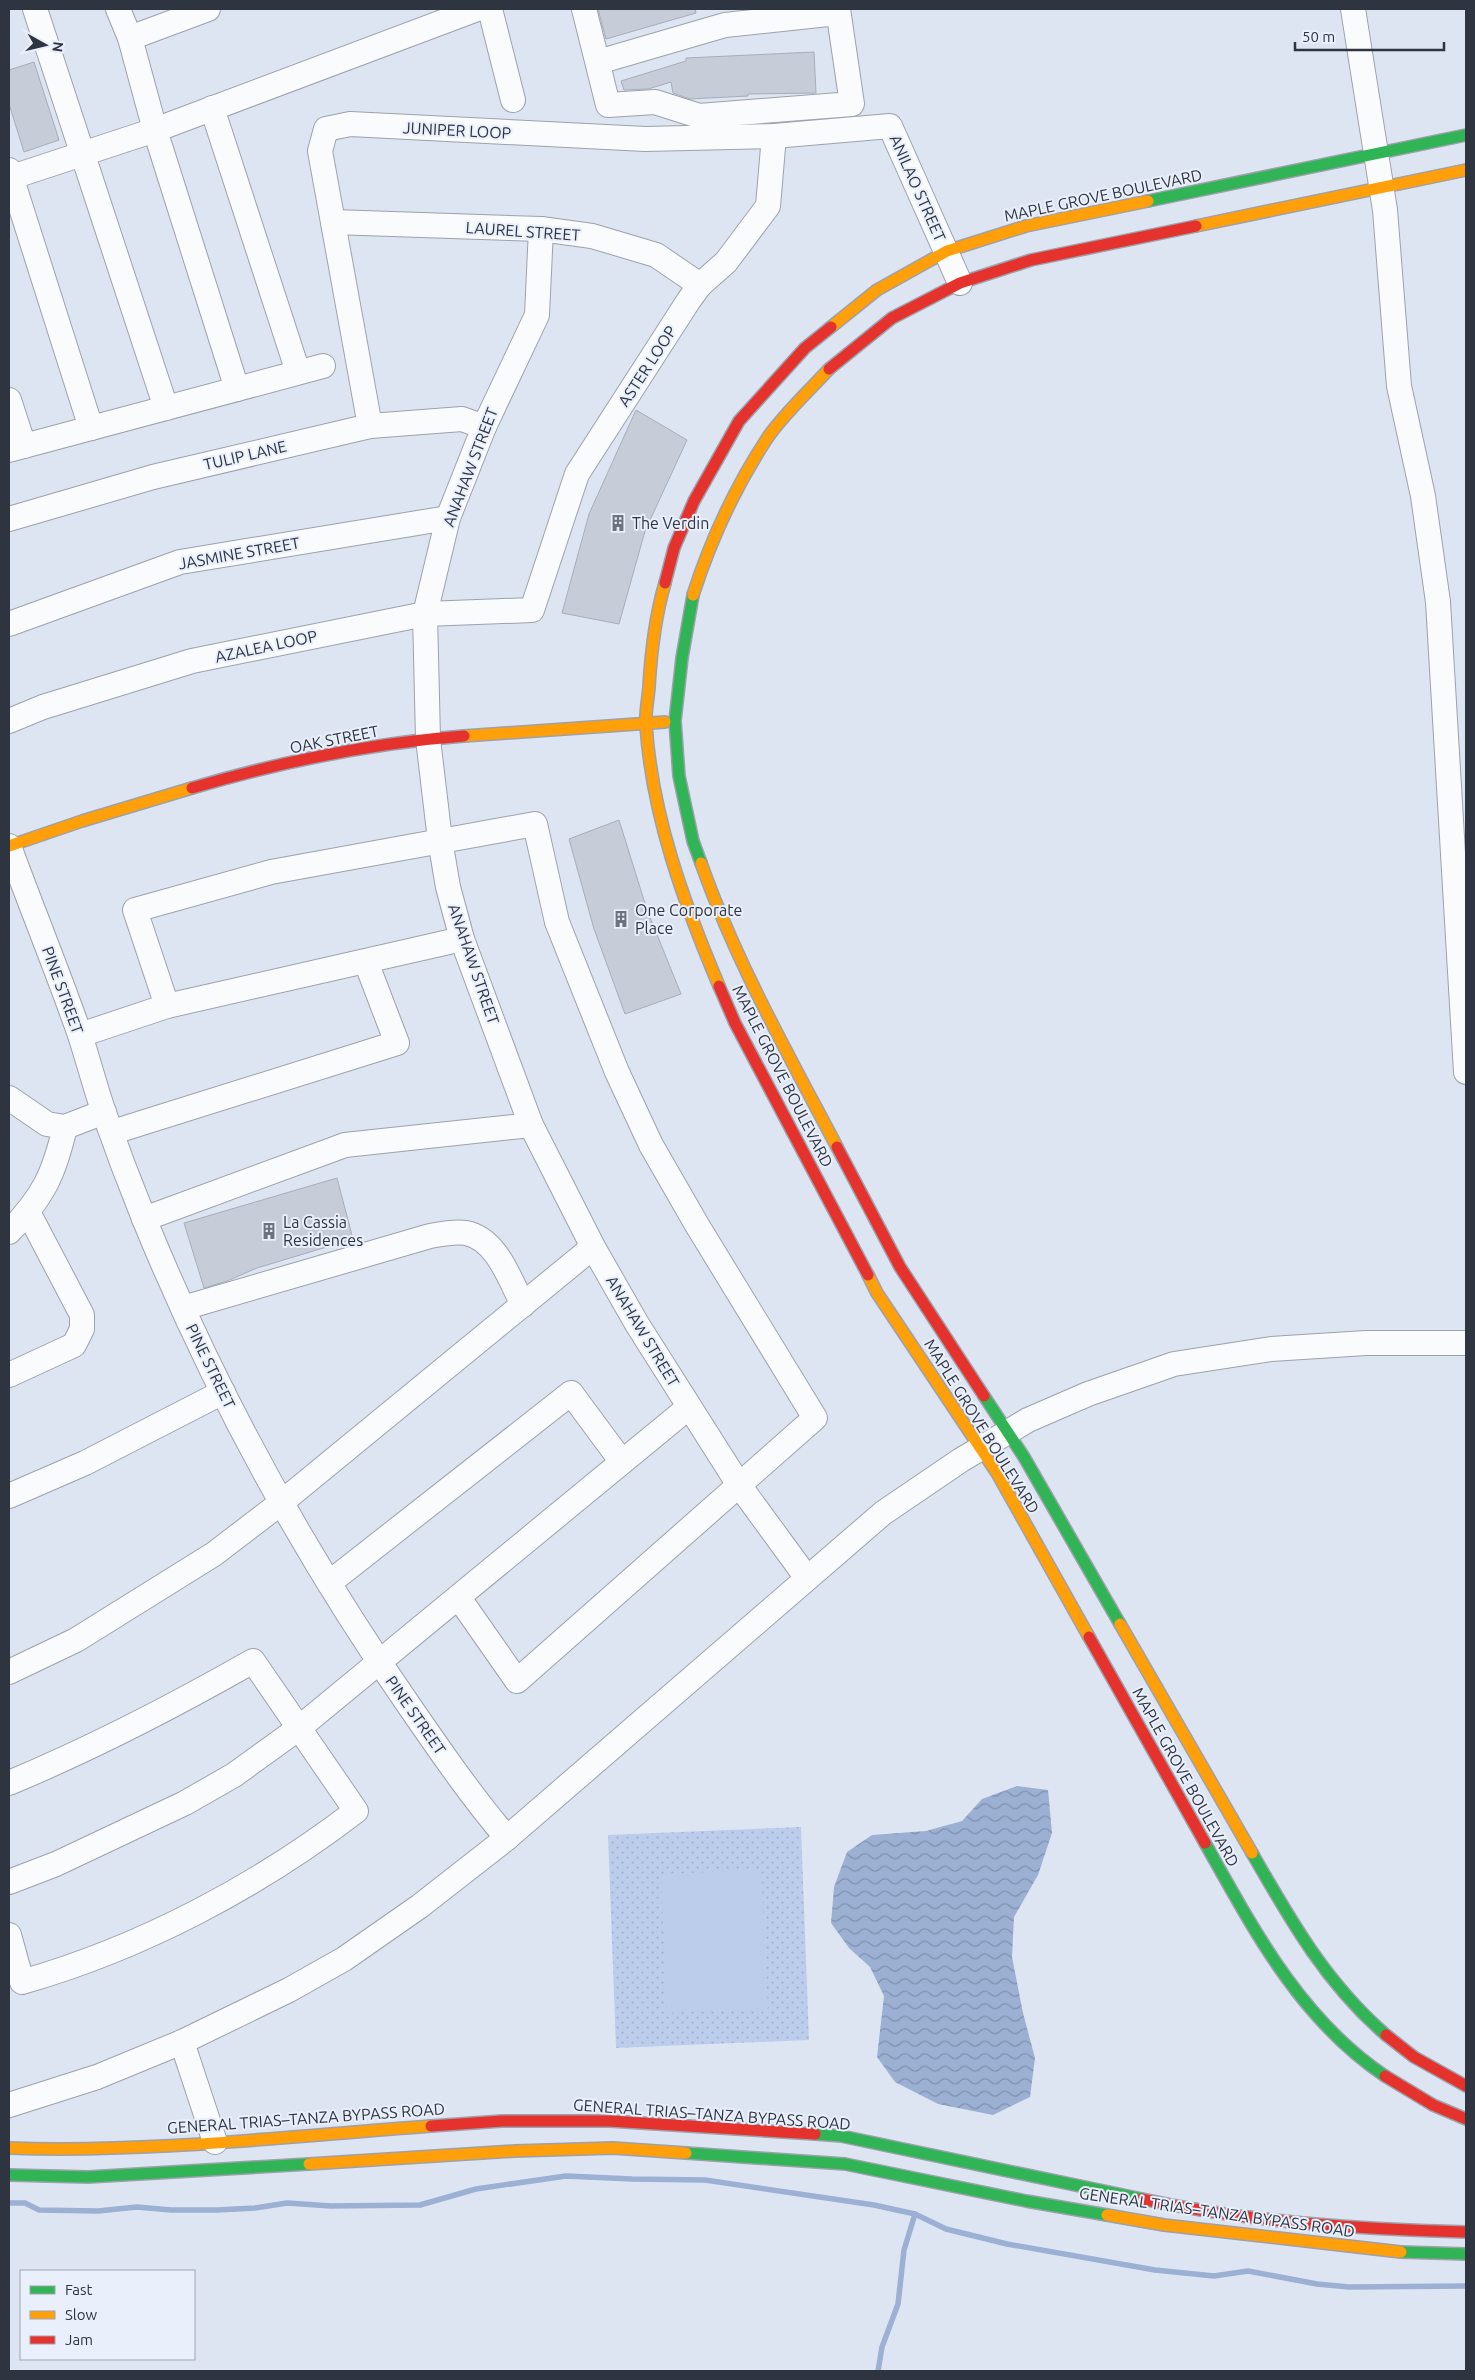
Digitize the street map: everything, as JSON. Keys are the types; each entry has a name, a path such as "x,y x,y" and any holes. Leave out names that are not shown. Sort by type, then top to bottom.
{"street":[{"path":"35,9 166,408"},
{"path":"118,9 130,38 155,130 237,389"},
{"path":"130,38 208,9"},
{"path":"91,428 10,175 155,130 477,9"},
{"path":"490,9 513,100"},
{"path":"584,9 608,105 655,102 699,116 852,104 838,11 725,25 598,62"},
{"path":"1353,9 1385,210 1399,386 1422,496 1438,602 1466,1072"},
{"path":"212,108 298,372"},
{"name":"JUNIPER LOOP","path":"370,426 320,152 326,129 350,124 645,139 774,136 890,126"},
{"name":"ANILAO STREET","path":"890,126 960,283"},
{"name":"MAPLE GROVE BOULEVARD","path":"1466,135 1026,226 947,251 877,290 812,342 739,421 694,500 674,548 660,600 651,654 646,723 652,781 668,848 695,929 735,1023 877,1293 997,1473 1264,1948 1289,1985 1312,2013 1363,2062 1402,2089 1466,2119"},
{"name":"ASTER LOOP","path":"532,610 577,474 700,286 726,262 768,206 774,136"},
{"name":"MAPLE GROVE BOULEVARD","path":"1466,170 1031,260 960,283 892,318 829,369 769,436 724,512 705,558 690,606 675,721 679,776 693,841 720,917 764,1008 900,1267 1008,1432 1316,1961 1357,2009 1396,2045 1434,2070 1466,2086"},
{"name":"LAUREL STREET","path":"333,222 541,229 592,236 656,255 700,286"},
{"name":"ANAHAW STREET","path":"541,229 537,315 484,427 448,518 426,614 428,739 440,840 448,887 462,940 531,1125 593,1247 637,1324 739,1485 807,1578"},
{"path":"9,400 16,448 323,366"},
{"name":"TULIP LANE","path":"9,519 153,477 370,426 462,419 484,427"},
{"name":"JASMINE STREET","path":"9,624 180,562 448,518"},
{"name":"AZALEA LOOP","path":"9,721 43,707 192,661 426,614 532,610"},
{"name":"OAK STREET","path":"9,846 82,821 224,779 324,756 428,739 675,721"},
{"path":"167,1006 135,910 271,872 535,824 557,922 617,1072 648,1137 697,1225 815,1418 517,1681 459,1598"},
{"name":"PINE STREET","path":"9,846 80,1035 108,1122 144,1219 223,1392 282,1502 329,1583 379,1662 475,1801 507,1838"},
{"path":"80,1035 167,1006 462,940"},
{"path":"9,1098 47,1124 64,1127 108,1122 397,1043 366,962"},
{"path":"144,1219 346,1145 531,1125"},
{"path":"9,1232 28,1212 44,1188 57,1162 64,1127"},
{"path":"9,1375 74,1345 82,1329 82,1315 28,1212"},
{"path":"183,1308 430,1236 449,1233 466,1233 483,1240 494,1251 523,1305"},
{"path":"9,1672 76,1640 214,1554 282,1502 593,1247"},
{"path":"9,2105 97,2077 182,2042 289,1990 344,1959 420,1906 507,1838 883,1514 980,1448 1057,1406 1174,1364 1272,1349 1366,1343 1466,1343"},
{"path":"9,1496 85,1463 223,1392"},
{"path":"329,1583 571,1393 622,1462"},
{"path":"9,1882 56,1864 185,1803 234,1775 299,1728 689,1407"},
{"path":"9,1782 108,1738 186,1699 253,1661 356,1811 320,1838 232,1893 104,1954 56,1972 22,1982 9,1935"},
{"path":"182,2042 215,2142"},
{"name":"GENERAL TRIAS–TANZA BYPASS ROAD","path":"9,2148 67,2150 215,2142 502,2121 609,2121 841,2136 1188,2209 1373,2229 1466,2232"},
{"name":"GENERAL TRIAS–TANZA BYPASS ROAD","path":"9,2175 88,2177 516,2151 613,2148 845,2164 1026,2201 1164,2225 1382,2251 1466,2254"}],"shaded area":[{"path":"801,1827 809,2040 616,2048 608,1835"},
{"path":"761,1870 768,2008 667,2013 661,1874"}],"water":[{"path":"1017,1786 1048,1790 1052,1833 1038,1875 1014,1917 1012,1957 1023,2013 1035,2058 1030,2097 993,2115 938,2104 895,2082 877,2057 884,1996 870,1967 849,1948 831,1923 834,1887 847,1852 872,1835 926,1831 962,1821 982,1799"}],"building":[{"path":"598,9 695,9 696,13 606,39"},
{"path":"814,52 816,93 748,94 748,96 690,99 673,93 671,82 648,89 624,90 621,81 686,61 686,58"},
{"path":"34,62 59,140 24,152 9,104 9,70"},
{"name":"The Verdin","path":"636,410 687,440 645,531 619,624 562,613 589,514"},
{"name":"One Corporate Place","path":"619,820 647,910 681,994 625,1014 594,929 569,839"},
{"name":"La Cassia Residences","path":"337,1178 353,1239 257,1268 227,1281 204,1288 184,1223"}],"waterway":[{"path":"9,2203 25,2203 39,2210 98,2211 137,2207 171,2210 217,2210 255,2208 287,2203 331,2206 420,2205 476,2189 566,2176 705,2180 874,2205 915,2214 946,2229 1007,2244 1155,2270 1214,2276 1248,2271 1317,2284 1349,2287 1466,2286"},
{"path":"878,2371 882,2347 898,2304 904,2250 915,2214"}],"traffic: fast":[{"path":"1148,201 1466,135"},
{"path":"693,595 682,658 675,721 679,776 693,841 701,863"},
{"path":"984,1396 1024,1457 1120,1624"},
{"path":"1205,1843 1261,1940 1304,2000 1328,2028 1355,2053 1385,2076"},
{"path":"1252,1853 1311,1950 1345,1994 1386,2035"},
{"path":"815,2134 841,2136 1142,2199"},
{"path":"686,2153 845,2164 1026,2201 1107,2215"},
{"path":"9,2175 88,2177 309,2164"},
{"path":"1401,2252 1466,2254"}],"traffic: slow":[{"path":"1196,226 1466,170"},
{"path":"831,327 877,290 947,251 1026,226 1148,201"},
{"path":"693,595 725,514 756,456 782,419 829,369"},
{"path":"665,583 654,635 646,711 649,759 663,826 682,891 719,986"},
{"path":"464,736 665,722"},
{"path":"9,846 82,821 192,788"},
{"path":"701,863 746,972 837,1147"},
{"path":"868,1275 877,1293 997,1473 1089,1637"},
{"path":"1120,1624 1252,1853"},
{"path":"9,2148 62,2149 168,2146 431,2126"},
{"path":"309,2164 515,2151 613,2148 686,2153"},
{"path":"1107,2215 1164,2225 1401,2252"}],"traffic: jam":[{"path":"829,369 892,318 960,283 1031,260 1196,226"},
{"path":"665,583 674,548 694,501 739,421 805,348 831,327"},
{"path":"192,788 326,755 395,743 464,736"},
{"path":"719,986 735,1023 868,1275"},
{"path":"837,1147 900,1267 984,1396"},
{"path":"1089,1637 1205,1843"},
{"path":"1386,2035 1414,2057 1466,2086"},
{"path":"1385,2076 1433,2105 1466,2119"},
{"path":"431,2126 502,2121 609,2121 815,2134"},
{"path":"1142,2199 1263,2219 1385,2229 1466,2232"}],"place":[{"name":"The Verdin","path":"618,523"},
{"name":"One Corporate Place","path":"621,919"},
{"name":"La Cassia Residences","path":"269,1231"}]}
